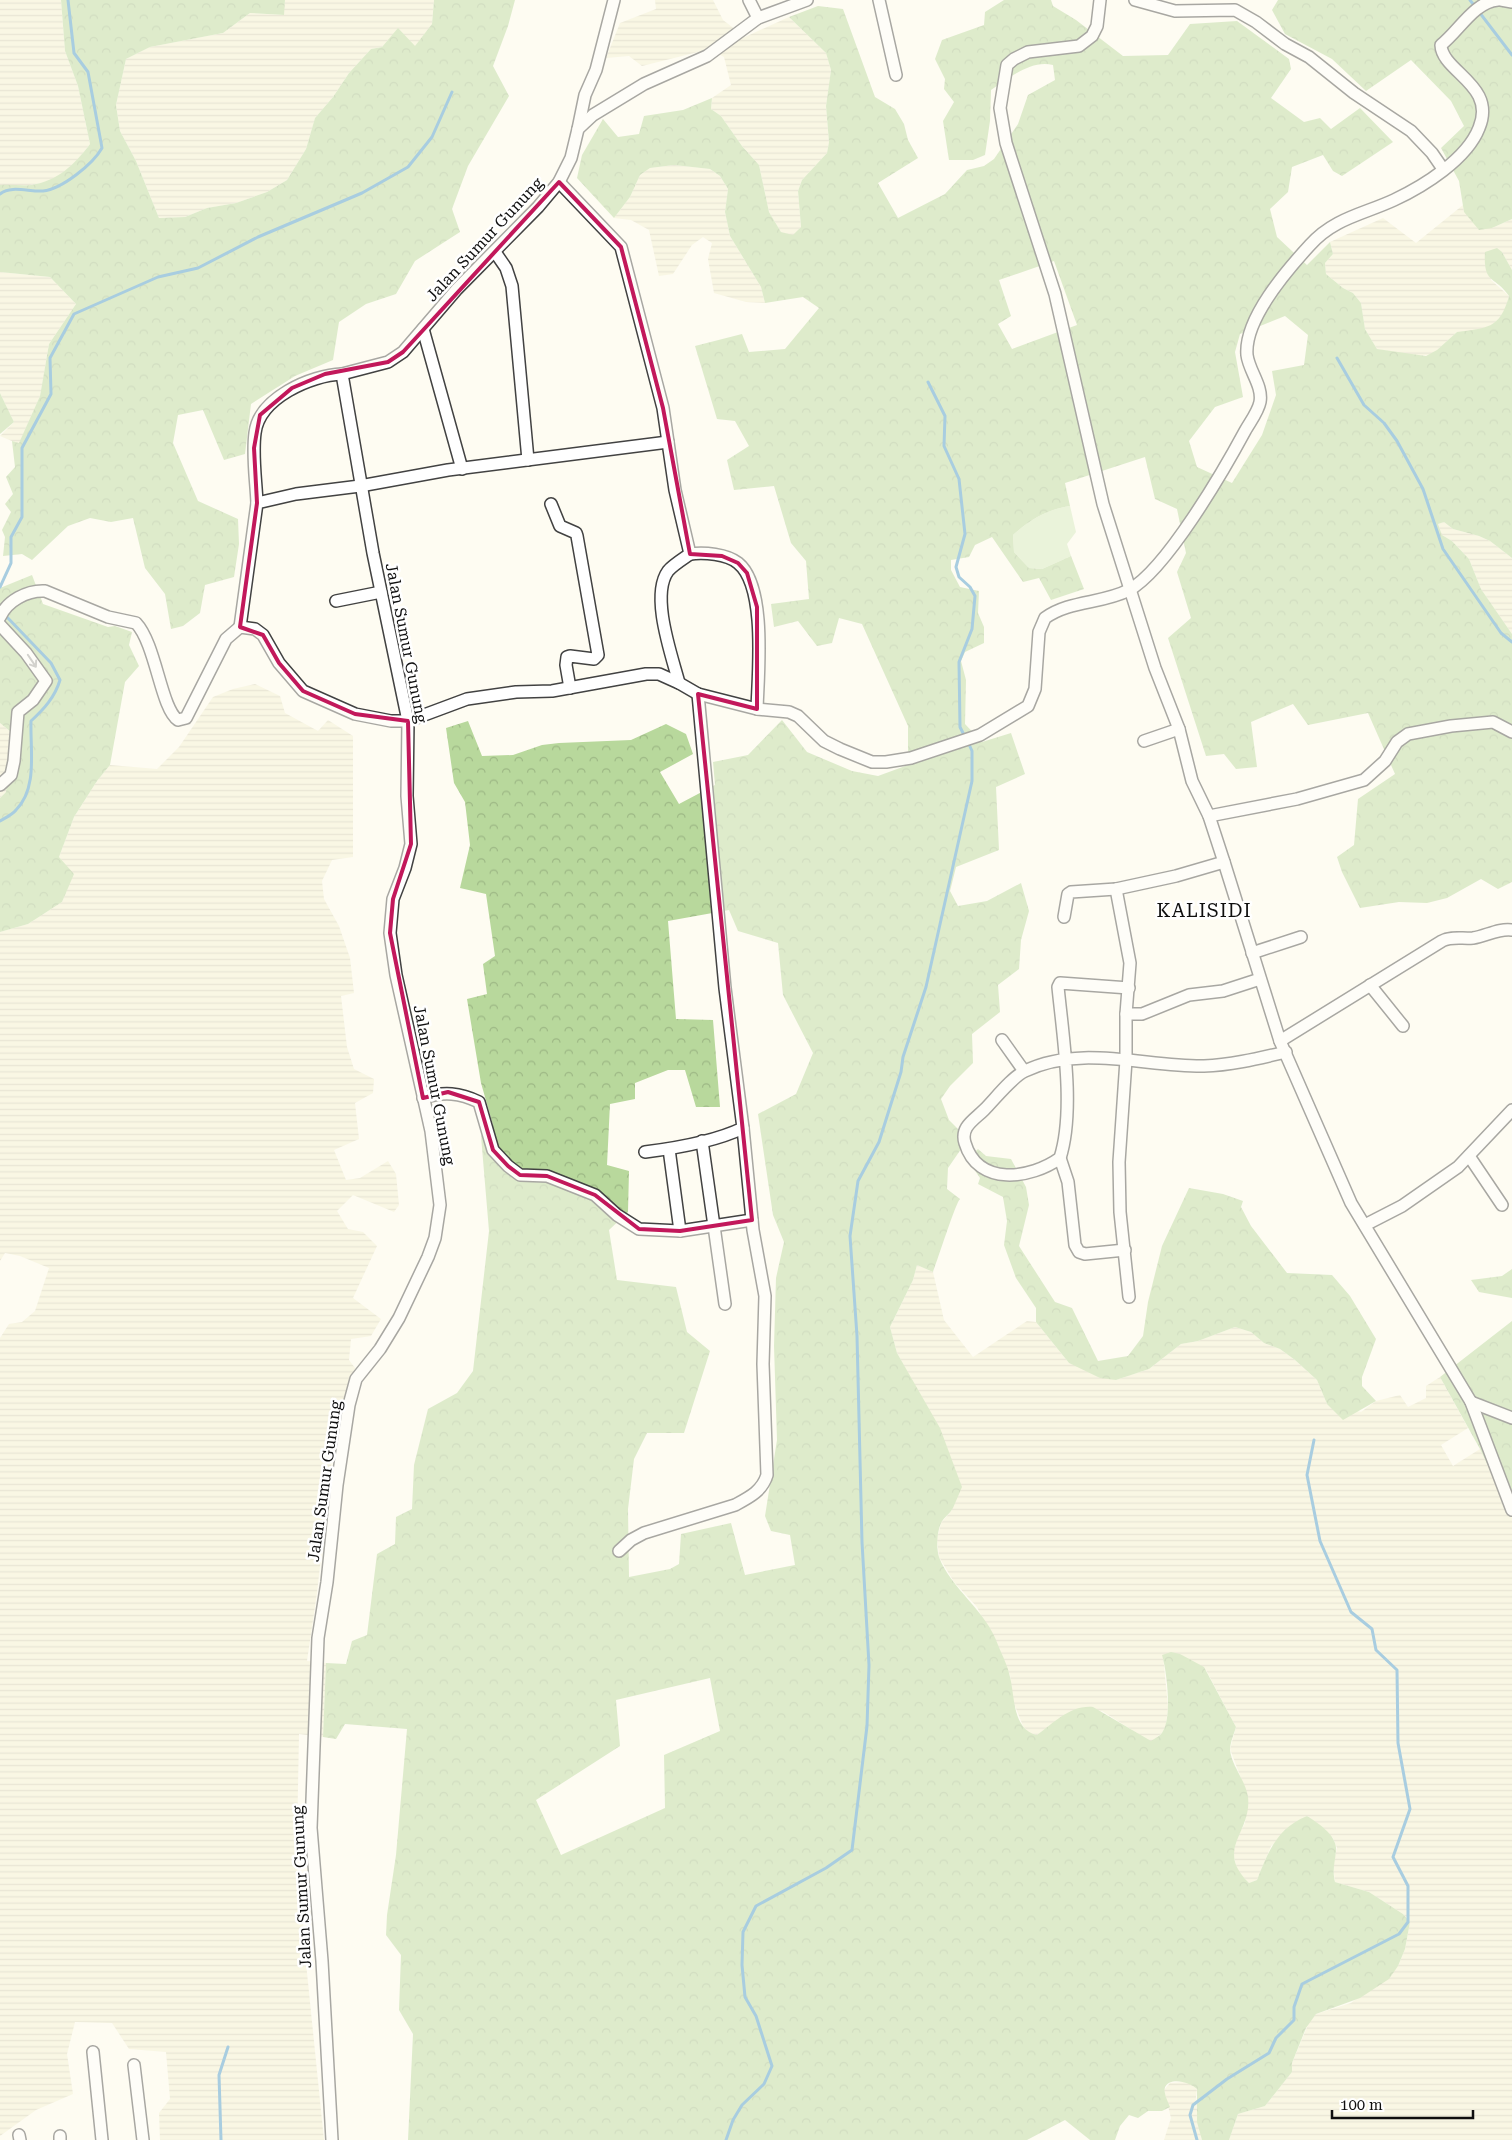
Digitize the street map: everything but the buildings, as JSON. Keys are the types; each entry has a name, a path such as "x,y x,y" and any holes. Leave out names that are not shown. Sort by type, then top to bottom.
{"street":[{"name":"Jalan Sumur Gunung","path":"332,2140 322,1961 311,1828 318,1638 327,1582 337,1485 349,1406 356,1379 380,1349 398,1318 428,1256 438,1222 440,1205 431,1131 396,975 390,933 393,900 405,868 411,844 407,796 408,721 360,486 342,374 388,362 403,352 457,289 495,252 559,182 571,158 585,95 596,70 614,0"},
{"path":"749,0 758,18"},
{"path":"578,129 603,107 644,84 707,56 758,18 807,0"},
{"path":"879,0 896,75"},
{"path":"1100,0 1096,26 1092,36 1079,46 1028,52 1007,65 1000,108 1006,143 1054,294 1103,504 1155,668 1180,729 1192,781 1209,816 1280,1041 1326,1151 1351,1204 1471,1402 1512,1510"},
{"path":"1135,0 1174,11 1235,10 1256,22 1284,44 1309,57 1354,93 1411,132 1432,153 1443,169"},
{"path":"240,627 255,629 263,635 279,662 303,690 355,714 390,721 408,721 467,699 570,688 659,674 680,683 698,694 757,709 789,712 798,716 824,741 872,762 911,758 980,735 1020,712 1032,702 1035,689 1039,632 1045,618 1070,606 1116,595 1130,589 1152,572 1172,547 1236,447 1260,402 1259,393 1248,363 1248,341 1252,329 1276,285 1311,243 1334,224 1353,214 1394,200 1443,169 1459,157 1470,145 1480,126 1482,111 1480,97 1442,50 1441,45 1489,3 1512,2"},
{"path":"585,95 603,107"},
{"path":"559,182 621,247 663,408 675,490 690,554"},
{"path":"495,252 506,268 512,286 528,460"},
{"path":"423,329 462,469"},
{"path":"2,613 27,594 45,591 108,616 136,623 145,635 152,652 170,711 178,720 186,718 226,638 240,627 257,503 254,448 255,431 260,415 292,388 325,374 342,374"},
{"path":"257,503 296,494 360,486 462,469 668,442"},
{"path":"551,504 560,526 576,533 577,536 598,655 594,659 567,657 566,665 570,688"},
{"path":"680,683 667,638 662,586 668,571 690,554 722,556 738,562 747,574 758,607 757,709"},
{"path":"336,601 381,592"},
{"path":"0,624 26,652 46,681 33,700 18,712 13,768 11,775 0,785"},
{"path":"619,1551 631,1540 644,1533 750,1498 764,1485 767,1475 763,1364 765,1296 752,1220 743,1128 725,988 698,694"},
{"path":"1209,816 1296,799 1364,780 1385,761 1397,742 1408,734 1451,726 1493,722 1512,732"},
{"path":"1144,741 1180,729"},
{"path":"1064,917 1068,894 1071,892 1116,889 1176,876 1224,862"},
{"path":"1116,889 1130,963 1119,1162 1120,1212 1130,1297"},
{"path":"1280,1041 1446,939 1474,938 1506,929 1512,930"},
{"path":"1252,953 1300,937"},
{"path":"1126,1014 1142,1014 1189,995 1223,991 1260,979"},
{"path":"1125,1250 1084,1254 1076,1248 1068,1182 1060,1158 1067,1116 1060,983 1129,988"},
{"path":"1370,985 1403,1026"},
{"path":"1002,1040 1024,1071"},
{"path":"1060,1158 1053,1163 1021,1174 1007,1176 996,1174 982,1168 968,1150 964,1142 967,1125 1024,1071 1064,1059 1126,1060 1205,1066 1250,1060 1286,1052"},
{"path":"423,1098 448,1092 465,1095 479,1102 493,1150 520,1175 547,1176 595,1194 617,1215 639,1230 680,1231 752,1220"},
{"path":"1365,1225 1402,1206 1426,1190 1469,1156 1512,1110"},
{"path":"646,1152 702,1141 730,1134 743,1128"},
{"path":"702,1141 725,1304"},
{"path":"669,1149 680,1231"},
{"path":"1469,1156 1502,1205"},
{"path":"1471,1402 1512,1418"},
{"path":"93,2052 102,2140"},
{"path":"134,2065 143,2140"}],"highlighted area":[{"path":"559,182 621,247 663,408 690,554 722,556 738,563 747,573 757,607 757,709 698,694 752,1220 680,1231 639,1229 595,1195 547,1176 520,1175 508,1166 493,1150 479,1102 448,1092 423,1098 390,933 393,899 411,844 408,721 355,714 303,691 279,663 263,635 240,627 257,503 254,448 260,415 292,388 325,374 388,362 403,352"}],"shaded area":[{"path":"0,0 61,0 65,51 78,86 90,144 73,166 51,181 30,185 0,185"},
{"path":"285,0 434,0 432,24 415,47 388,40 382,47 371,49 349,73 333,97 315,118 306,149 287,180 267,192 236,203 207,208 185,217 159,218 136,161 120,131 116,105 126,59 150,47 223,33 250,13 283,15"},
{"path":"655,0 713,0 723,20 745,37 789,17 826,53 831,70 826,106 829,142 827,153 802,180 798,191 801,227 793,236 781,232 769,212 759,165 742,146 721,116 711,109 712,98 731,85 724,57 710,49 642,66 629,56 606,58 620,23 656,9"},
{"path":"674,165 710,169 720,176 728,189 725,212 730,236 761,287 765,303 746,302 714,293 708,259 712,243 703,237 692,245 673,274 659,276 649,230 631,220 614,218 630,197 640,175 650,168"},
{"path":"1463,205 1464,212 1492,228 1512,219 1512,270 1502,252 1491,280 1509,296 1504,314 1490,327 1478,331 1457,332 1432,355 1413,356 1377,349 1365,329 1361,303 1353,293 1343,288 1326,274 1325,263 1333,254 1330,242 1383,218 1416,243"},
{"path":"0,272 50,277 76,304 49,344 40,396 19,444 0,436 14,422 0,393"},
{"path":"1444,522 1453,529 1490,541 1512,558 1512,634 1481,589 1469,559 1452,541 1442,535 1438,524"},
{"path":"255,684 280,696 285,713 318,731 328,720 353,736 353,857 332,860 322,881 324,899 339,926 350,958 354,993 341,996 347,1047 354,1069 374,1079 373,1093 355,1103 359,1139 334,1150 346,1180 360,1178 388,1161 396,1174 399,1205 394,1212 353,1195 337,1211 348,1229 363,1232 377,1246 353,1298 381,1319 371,1336 351,1339 349,1360 355,1368 332,1459 317,1593 307,1661 326,1663 323,1737 299,1734 297,1840 304,1943 324,2140 160,2140 159,2113 170,2099 166,2052 129,2049 112,2023 75,2022 67,2054 73,2094 36,2110 0,2136 0,1338 9,1324 22,1322 35,1311 49,1268 20,1256 5,1253 0,1261 0,932 28,924 62,902 73,874 59,857 74,817 97,781 110,765 157,769 179,747 213,697 233,689"},
{"path":"0,723 11,732 6,792 0,798"},
{"path":"917,1265 933,1272 944,1320 973,1357 1027,1321 1036,1322 1069,1363 1116,1380 1149,1369 1181,1344 1198,1341 1235,1327 1251,1332 1264,1343 1280,1349 1295,1360 1317,1380 1327,1404 1361,1412 1376,1401 1400,1395 1408,1407 1426,1398 1426,1386 1440,1377 1468,1428 1441,1445 1453,1466 1480,1449 1512,1517 1512,2140 1229,2140 1238,2114 1265,2106 1292,2072 1292,2063 1310,2020 1316,2014 1351,2003 1398,1966 1405,1949 1410,1922 1403,1914 1369,1892 1335,1882 1333,1865 1337,1848 1333,1838 1307,1816 1271,1846 1257,1880 1249,1883 1238,1872 1233,1854 1237,1838 1245,1823 1248,1797 1230,1749 1236,1727 1206,1670 1163,1655 1168,1707 1166,1725 1162,1733 1151,1742 1102,1711 1044,1730 1037,1735 1029,1733 1023,1726 1013,1701 1010,1675 977,1607 954,1582 939,1557 937,1539 941,1523 952,1510 956,1471 922,1399 897,1353 890,1327 913,1280"},
{"path":"1187,2082 1197,2089 1196,2097 1202,2140 1164,2140 1171,2118 1164,2090 1170,2083"}],"green space":[{"path":"61,0 285,0 284,15 250,13 223,33 150,47 126,59 116,105 120,131 136,161 159,218 185,217 207,208 236,203 267,192 287,180 306,149 315,118 333,97 349,73 371,49 382,47 398,28 415,46 432,24 434,0 515,0 508,26 493,66 509,96 468,166 452,209 460,232 415,261 396,294 366,304 339,322 333,360 295,376 251,404 245,454 224,460 203,410 178,415 173,443 198,501 238,519 239,544 234,577 205,585 200,613 183,626 171,629 165,594 145,568 133,518 111,522 90,518 68,526 32,560 22,554 3,556 5,537 2,530 11,512 5,504 13,494 6,477 15,467 12,441 19,443 40,396 49,344 76,304 50,277 0,272 0,185 31,185 49,180 65,171 90,144 78,86 65,51"},
{"path":"1004,0 1051,0 1053,6 1076,20 1123,56 1168,55 1190,24 1237,21 1289,59 1291,69 1271,98 1304,122 1320,118 1331,129 1360,108 1393,142 1342,176 1333,171 1323,155 1292,167 1288,192 1270,209 1277,237 1307,265 1330,242 1333,254 1325,263 1326,274 1343,288 1353,293 1361,303 1365,329 1377,349 1426,356 1437,350 1457,332 1484,328 1491,325 1501,315 1509,296 1488,275 1485,252 1497,248 1502,252 1512,270 1512,558 1490,541 1453,529 1444,522 1438,524 1442,535 1452,541 1469,559 1481,589 1512,634 1512,882 1498,889 1481,879 1447,898 1427,903 1399,902 1360,908 1342,872 1337,857 1354,845 1358,799 1395,774 1368,713 1308,725 1293,704 1251,722 1257,767 1236,769 1224,754 1206,756 1168,638 1191,618 1177,572 1186,553 1177,509 1155,499 1145,457 1065,483 1070,506 1039,516 1013,535 1014,552 1029,568 1042,569 1071,556 1084,589 1051,600 1039,578 1023,582 992,537 975,545 969,557 951,560 951,570 960,587 979,591 978,613 984,627 984,643 965,652 961,661 966,680 965,724 982,742 1011,733 1025,774 996,787 999,850 956,867 950,891 958,906 987,901 1021,883 1029,911 1021,940 1019,969 998,985 1000,1012 972,1034 973,1063 950,1086 941,1099 949,1120 968,1139 948,1168 947,1189 960,1199 933,1272 917,1265 913,1280 890,1327 897,1353 940,1428 962,1487 953,1508 942,1521 940,1527 937,1544 939,1557 944,1569 993,1632 1008,1669 1016,1711 1023,1726 1029,1732 1037,1735 1070,1712 1085,1707 1093,1707 1151,1741 1162,1733 1166,1724 1168,1705 1167,1683 1162,1655 1171,1652 1180,1654 1204,1667 1236,1727 1231,1741 1231,1756 1247,1791 1248,1810 1234,1850 1239,1871 1249,1883 1257,1880 1265,1860 1281,1834 1288,1827 1307,1816 1326,1830 1334,1840 1336,1845 1335,1882 1369,1892 1403,1914 1410,1922 1405,1949 1398,1966 1389,1979 1360,1998 1316,2014 1306,2028 1292,2063 1292,2072 1265,2106 1238,2114 1229,2140 1202,2140 1197,2122 1197,2089 1186,2083 1176,2081 1165,2087 1165,2094 1170,2107 1162,2111 1148,2111 1138,2118 1129,2115 1120,2126 1115,2140 1090,2140 1065,2120 1027,2140 408,2140 413,2034 399,2010 401,1955 386,1935 396,1855 407,1729 345,1724 336,1739 323,1737 326,1663 346,1664 352,1641 367,1635 377,1554 395,1544 396,1517 412,1509 414,1465 428,1409 457,1393 473,1371 489,1231 481,1136 493,1125 481,1083 467,999 487,994 483,964 495,956 486,894 460,888 470,845 465,802 454,783 446,728 468,721 482,756 513,755 542,745 559,743 631,740 666,724 686,734 693,754 660,772 679,804 715,785 713,762 748,755 782,720 807,752 852,771 878,776 908,765 908,726 862,624 839,618 832,643 817,646 798,621 774,627 771,604 809,599 806,561 791,543 774,486 734,490 727,460 749,446 735,421 717,419 695,346 742,334 749,352 785,349 819,308 803,297 765,303 761,287 730,236 725,212 728,189 720,176 710,169 674,165 650,168 640,175 630,197 614,218 577,178 582,155 603,119 618,137 639,134 644,116 683,110 712,98 711,109 721,116 742,146 759,165 769,212 781,232 793,235 801,227 798,191 802,180 827,153 829,142 826,106 831,70 826,53 789,17 818,6 843,9 875,97 895,109 904,124 908,140 918,158 878,183 898,218 945,194 967,170 984,166 994,159 1018,124 1028,95 1055,80 1053,65 1036,65 1020,71 991,90 990,121 985,155 973,160 949,160 943,121 954,102 944,89 945,79 935,59 942,40 984,25 985,12","holes":["1054,261 1077,325 1012,349 998,324 1011,316 999,280","1285,316 1308,335 1304,365 1272,371 1276,395 1262,435 1232,483 1197,467 1189,441 1215,407 1243,397 1235,352 1240,334","729,910 738,931 778,943 783,995 813,1053 796,1094 758,1114 773,1215 784,1242 776,1278 774,1346 777,1440 765,1516 771,1531 790,1535 795,1565 745,1575 731,1523 681,1534 679,1564 670,1569 629,1577 628,1509 634,1459 647,1433 684,1433 710,1351 687,1332 676,1287 617,1280 609,1230 628,1212 629,1171 607,1165 610,1104 635,1099 635,1083 668,1070 685,1070 696,1107 720,1107 713,1020 676,1019 668,921","710,1678 720,1731 664,1755 665,1808 561,1855 536,1800 620,1746 616,1700"]},
{"path":"1278,0 1512,0 1512,219 1492,228 1479,230 1464,212 1459,181 1441,148 1464,126 1451,101 1411,60 1366,91 1332,59 1285,34 1272,10"},
{"path":"0,393 14,422 0,434"},
{"path":"1070,506 1076,532 1067,544 1071,556 1042,569 1029,568 1014,552 1013,535 1039,516"},
{"path":"32,575 43,604 108,627 115,626 132,632 129,645 139,666 125,682 110,765 97,781 74,817 59,857 74,874 62,902 28,924 0,932 0,798 6,792 11,732 0,723 0,588"},
{"path":"978,1149 986,1156 1011,1159 1026,1187 1029,1205 1019,1246 1055,1302 1072,1308 1098,1361 1128,1356 1143,1336 1148,1302 1162,1246 1189,1188 1223,1194 1243,1201 1241,1207 1251,1226 1287,1273 1332,1275 1350,1296 1376,1339 1362,1377 1362,1386 1376,1401 1343,1420 1327,1404 1317,1380 1295,1360 1280,1349 1264,1343 1251,1332 1235,1327 1198,1341 1181,1344 1149,1369 1116,1380 1100,1378 1069,1363 1036,1322 1036,1308 1016,1278 1004,1245 1007,1221 1003,1197 978,1184 980,1178 967,1159"},
{"path":"1512,1269 1512,1298 1479,1292 1471,1280 1502,1276"},
{"path":"1512,1321 1512,1517 1480,1449 1440,1377"}],"waterway":[{"path":"0,194 4,191 15,189 43,191 59,186 92,161 102,148 88,72 74,53 68,0"},
{"path":"1470,0 1512,55"},
{"path":"0,587 11,563 11,537 22,517 22,448 51,394 50,358 74,314 158,277 198,268 258,237 362,193 408,167 432,137 452,92"},
{"path":"1337,358 1364,405 1384,423 1397,441 1423,489 1443,549 1501,633 1512,642"},
{"path":"928,382 945,416 944,446 959,479 965,534 956,567 959,577 970,587 975,596 972,629 959,662 960,727 965,737"},
{"path":"0,821 16,810 23,801 30,780 31,721 48,702 60,680 51,663 5,615"},
{"path":"726,2140 733,2120 742,2105 764,2084 772,2066 756,2016 745,1997 742,1965 743,1932 756,1906 826,1868 852,1850 867,1726 869,1665 862,1542 857,1336 850,1236 858,1181 879,1142 901,1072 903,1057 926,987 972,781 972,751 968,742"},
{"path":"1197,2140 1190,2115 1193,2105 1227,2079 1269,2053 1276,2038 1294,2020 1294,2007 1302,1984 1399,1934 1408,1922 1408,1886 1393,1857 1410,1809 1398,1743 1397,1670 1376,1650 1372,1629 1351,1612 1320,1541 1307,1475 1314,1440"},
{"path":"221,2140 219,2075 228,2047"}],"district":[{"name":"KALISIDI","path":"1204,910"}]}
